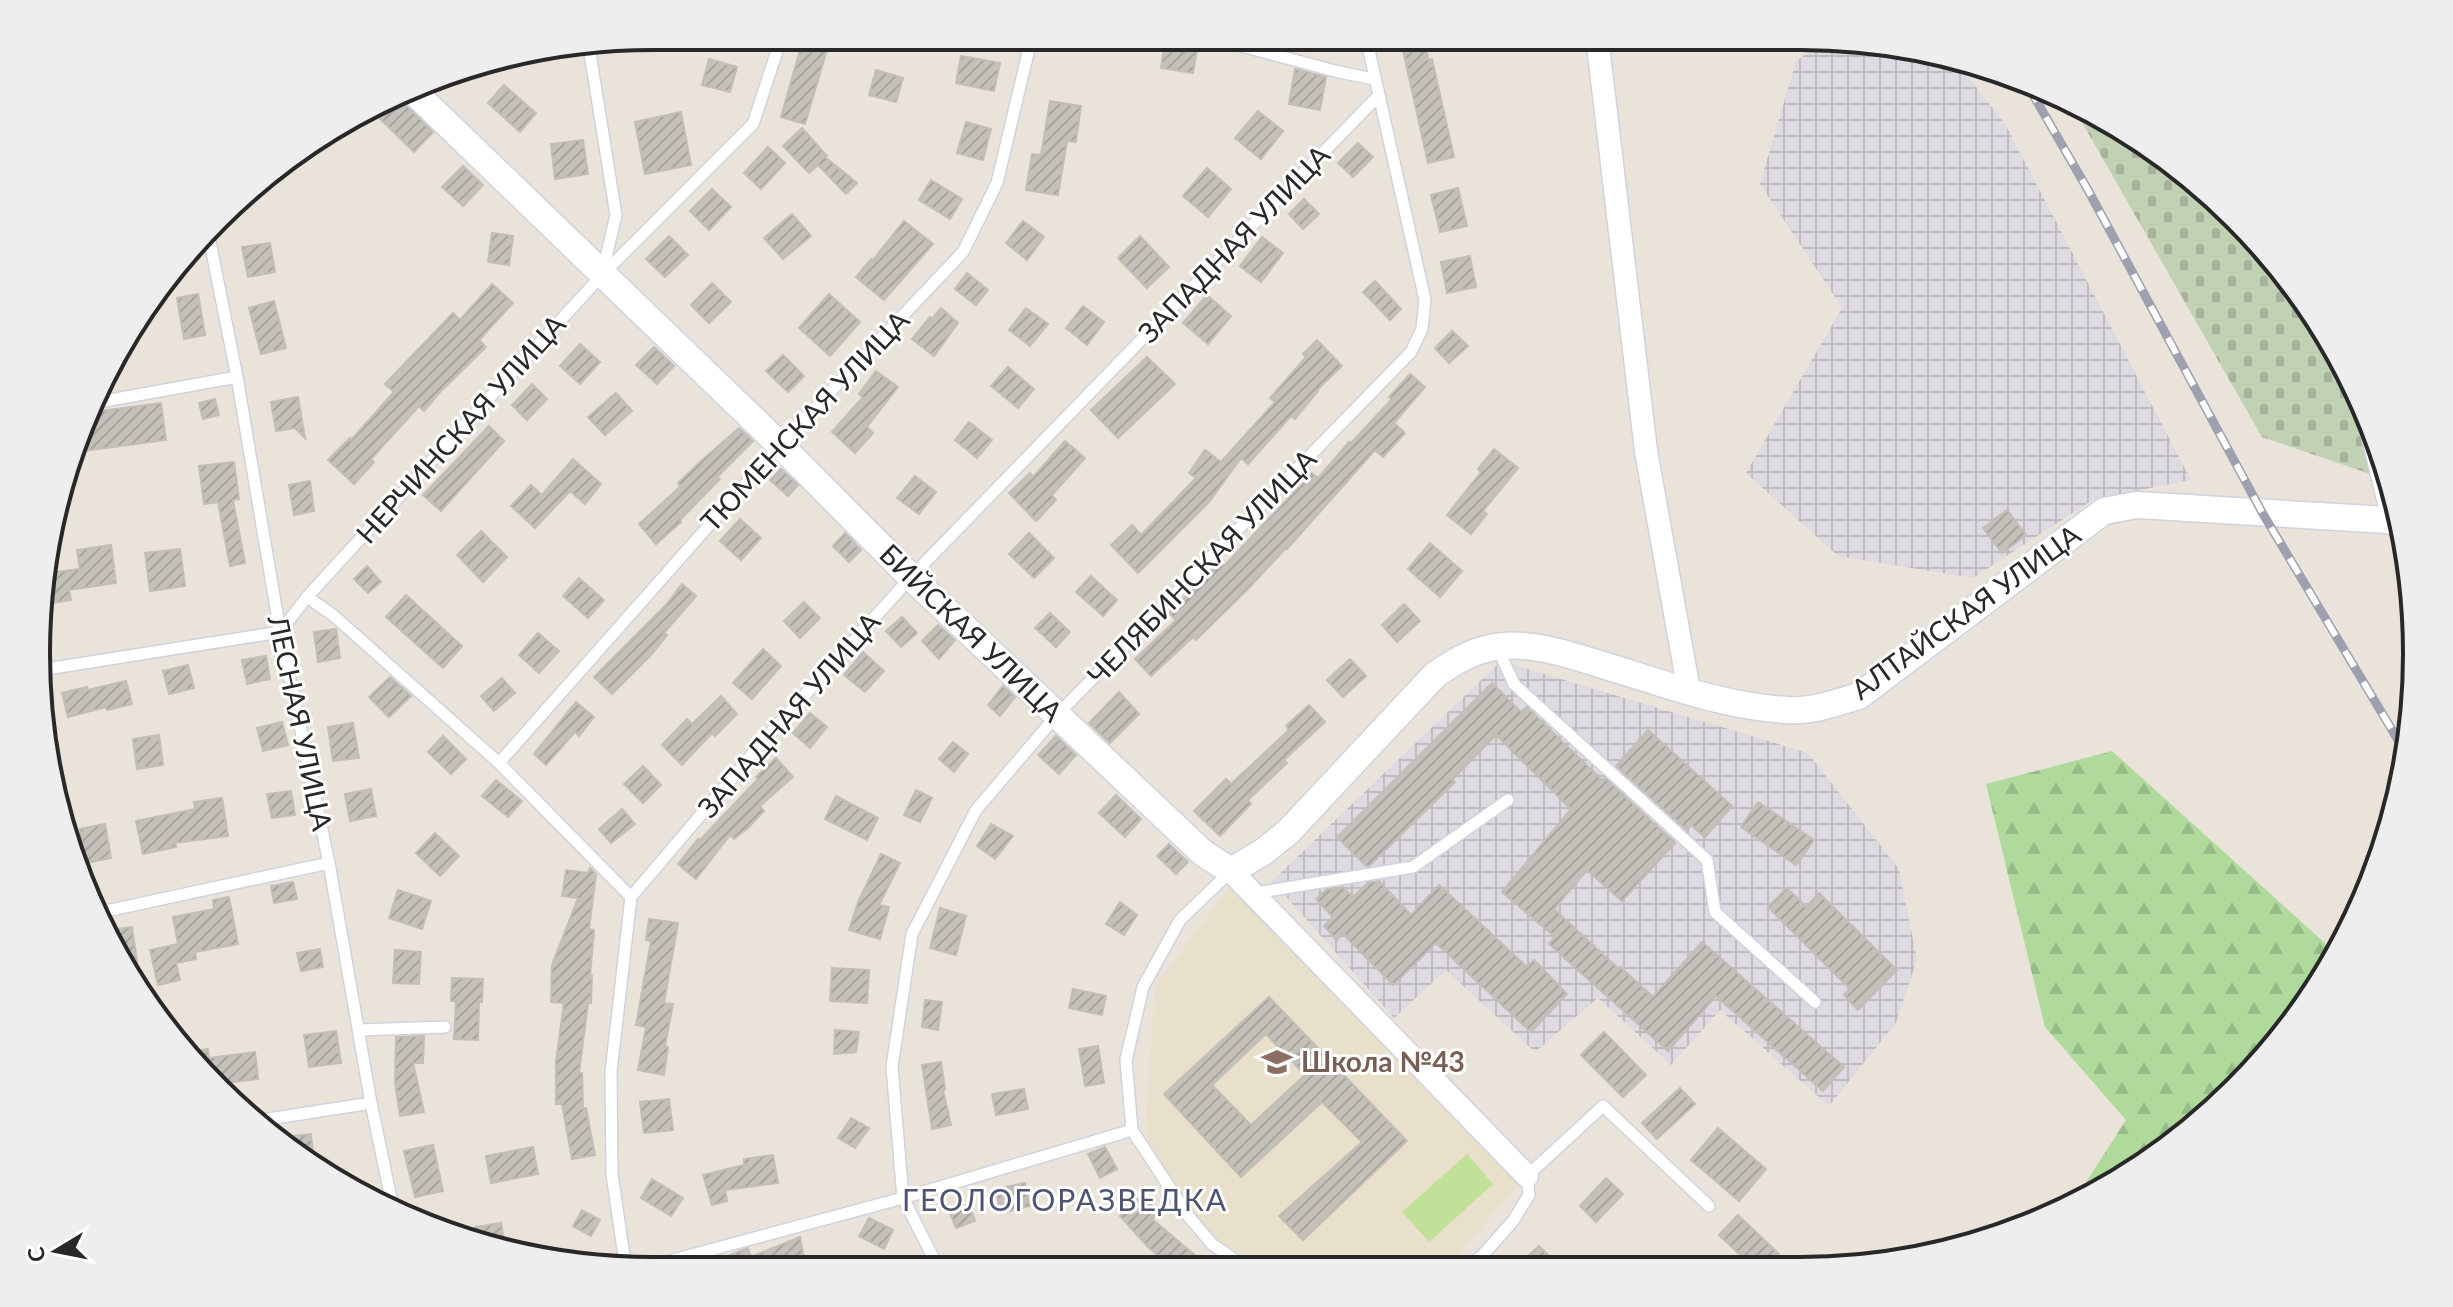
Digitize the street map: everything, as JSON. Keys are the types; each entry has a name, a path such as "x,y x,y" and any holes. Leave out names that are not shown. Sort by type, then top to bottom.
{"street":[{"path":"1599,50 1646,451 1689,691"},
{"name":"БИЙСКАЯ УЛИЦА","path":"420,97 780,445 911,577 1203,853 1231,871 1255,893 1527,1176"},
{"name":"АЛТАЙСКАЯ УЛИЦА","path":"1231,871 1288,832 1435,675 1464,655 1496,647 1523,646 1560,652 1751,707 1790,711 1825,707 1859,696 2104,511 2137,505 2388,522"}],"lane":[{"name":"НЕРЧИНСКАЯ УЛИЦА","path":"280,632 307,597 602,275 753,124 777,50"},
{"name":"ТЮМЕНСКАЯ УЛИЦА","path":"499,763 780,445 963,252 997,183 1029,50"},
{"path":"1257,50 1373,79"},
{"name":"ЧЕЛЯБИНСКАЯ УЛИЦА","path":"933,1257 903,1198 892,1067 912,934 976,810 1057,715 1411,352 1422,329 1425,300 1368,50"},
{"path":"590,53 616,215 602,275"},
{"name":"ЗАПАДНАЯ УЛИЦА","path":"631,897 773,730 911,577 1379,95"},
{"name":"ЛЕСНАЯ УЛИЦА","path":"211,245 237,377 280,632 329,863 391,1197"},
{"path":"106,401 237,377"},
{"path":"307,597 333,615 499,763 631,897 611,1072 612,1174 624,1256"},
{"path":"50,668 280,632"},
{"path":"1496,647 1514,684 1707,860 1715,912 1815,1002"},
{"path":"1255,893 1413,867 1508,800"},
{"path":"108,911 329,863"},
{"name":"АЛТАЙСКАЯ УЛИЦА","path":"1230,1257 1212,1244 1189,1217 1132,1130 1126,1060 1143,987 1180,920 1231,871"},
{"path":"360,1030 445,1027"},
{"path":"270,1119 371,1103"},
{"path":"1481,1257 1513,1221 1529,1195 1527,1176 1603,1106 1709,1206"},
{"path":"684,1257 903,1198 1132,1130"}],"shaded area":[{"path":"1811,50 1839,51 1917,62 1966,74 2005,124 2191,480 2094,499 1973,578 1838,556 1746,473 1842,308 1760,184 1796,61"},
{"path":"1501,661 1808,753 1899,869 1917,960 1896,1023 1829,1106 1720,1010 1671,1065 1598,998 1535,1052 1446,970 1394,1018 1272,881"},
{"name":"Школа №43","path":"1232,884 1520,1183 1456,1257 1247,1257 1210,1236 1145,1137 1155,986"}],"green space":[{"path":"2081,120 2135,152 2197,200 2226,227 2278,286 2301,318 2341,387 2376,476 2262,437"},
{"path":"2112,751 2327,945 2278,1021 2226,1080 2167,1132 2084,1185 2126,1120 2045,1027 1986,784"},
{"path":"1467,1154 1493,1184 1429,1242 1402,1212"}],"building":[{"path":"800,50 827,50 805,124 781,117"},
{"path":"1164,50 1197,50 1193,73 1161,68"},
{"path":"1403,50 1427,50 1428,60 1432,59 1454,157 1428,163"},
{"path":"961,56 1000,63 994,91 956,83"},
{"path":"709,59 737,67 730,92 702,85"},
{"path":"1295,69 1326,77 1320,110 1289,104"},
{"path":"876,70 903,78 896,102 869,95"},
{"path":"504,85 536,113 520,132 488,103"},
{"path":"1050,101 1081,106 1076,142 1067,141 1058,195 1026,190 1032,154 1041,155"},
{"path":"405,104 433,132 414,152 378,117"},
{"path":"1258,111 1283,131 1261,159 1235,138"},
{"path":"681,112 691,165 645,174 635,122"},
{"path":"966,122 991,129 983,160 957,153"},
{"path":"802,128 825,157 857,183 846,194 818,165 809,173 783,146"},
{"path":"583,140 588,174 555,179 551,144"},
{"path":"1358,143 1373,157 1353,177 1338,163"},
{"path":"768,147 785,163 761,189 744,173"},
{"path":"463,166 483,185 463,206 442,187"},
{"path":"1207,168 1231,189 1208,217 1183,196"},
{"path":"931,180 962,199 950,219 919,200"},
{"path":"1458,188 1467,226 1440,232 1431,195"},
{"path":"712,189 731,207 709,230 690,211"},
{"path":"1304,199 1319,214 1303,229 1289,214"},
{"path":"792,214 811,236 783,259 764,238"},
{"path":"904,221 933,244 884,300 856,277"},
{"path":"1023,221 1044,237 1027,260 1006,243"},
{"path":"492,233 513,236 509,265 488,262"},
{"path":"669,236 688,255 665,277 646,259"},
{"path":"1140,236 1169,267 1147,288 1118,258"},
{"path":"1262,237 1283,253 1261,282 1240,266"},
{"path":"270,243 275,272 248,277 242,247"},
{"path":"1470,256 1476,287 1447,293 1441,262"},
{"path":"967,273 988,290 976,305 955,289"},
{"path":"1375,281 1401,309 1390,320 1363,292"},
{"path":"712,283 731,302 709,323 691,305"},
{"path":"492,284 513,303 479,340 486,347 424,411 419,406 371,459 374,462 354,484 328,460 351,440 394,392 385,384 453,313 460,320"},
{"path":"198,294 205,335 184,339 177,298"},
{"path":"829,294 860,322 830,356 799,328"},
{"path":"1207,295 1231,316 1208,344 1183,323"},
{"path":"274,301 286,348 261,354 249,308"},
{"path":"1083,306 1104,322 1087,345 1066,328"},
{"path":"941,308 958,323 934,356 912,339"},
{"path":"1026,308 1048,324 1030,346 1009,330"},
{"path":"1452,331 1468,346 1449,363 1435,348"},
{"path":"1317,340 1342,366 1317,390 1295,419 1291,416 1248,464 1241,458 1209,502 1138,573 1111,545 1132,525 1141,535 1196,478 1189,473 1205,450 1221,462 1275,402 1270,398"},
{"path":"580,344 600,362 580,384 560,366"},
{"path":"654,347 674,366 657,384 636,365"},
{"path":"783,355 804,376 788,392 766,371"},
{"path":"1147,357 1175,384 1118,438 1091,410"},
{"path":"1008,367 1034,389 1018,408 991,386"},
{"path":"876,371 898,387 867,427 873,433 855,453 832,432 863,397 859,394"},
{"path":"1410,374 1425,387 1394,423 1405,433 1383,457 1375,450 1247,590 1196,640 1193,637 1151,676 1135,659 1176,620 1169,613 1220,562 1224,566 1312,473 1318,478 1392,399 1389,397"},
{"path":"532,384 547,399 527,420 512,405"},
{"path":"616,393 632,411 605,435 588,417"},
{"path":"298,397 305,438 295,428 276,431 271,402"},
{"path":"215,399 219,415 203,419 199,403"},
{"path":"161,403 166,440 86,451 101,411"},
{"path":"969,422 992,440 977,458 955,440"},
{"path":"489,426 504,441 441,511 423,495"},
{"path":"739,428 753,441 717,477 720,479 681,522 656,544 639,524 681,486 678,483"},
{"path":"1065,441 1085,458 1052,495 1056,500 1036,521 1009,493 1030,473 1033,477"},
{"path":"1494,449 1518,468 1483,511 1487,514 1471,534 1447,515 1481,472 1478,469"},
{"path":"573,459 601,484 585,504 570,491 535,528 511,506 531,485 542,495"},
{"path":"234,462 239,499 233,500 245,563 230,566 218,502 204,504 199,466"},
{"path":"781,469 798,485 788,496 770,480"},
{"path":"915,476 936,492 919,514 897,498"},
{"path":"310,481 314,511 294,515 289,485"},
{"path":"2007,510 2026,535 2002,553 1983,528"},
{"path":"740,519 761,538 741,560 720,541"},
{"path":"481,531 507,557 483,582 457,555"},
{"path":"845,533 861,550 849,562 833,546"},
{"path":"1029,533 1054,558 1034,578 1009,554"},
{"path":"1430,543 1462,571 1440,597 1408,569"},
{"path":"111,545 116,583 69,590 71,600 52,603 56,572 80,569 77,550"},
{"path":"180,549 185,586 150,591 145,553"},
{"path":"367,566 381,582 368,593 354,579"},
{"path":"1091,576 1117,600 1103,616 1076,592"},
{"path":"579,578 604,600 588,618 563,596"},
{"path":"682,584 696,596 664,633 667,635 652,654 612,694 594,677 666,605"},
{"path":"406,595 462,646 443,668 386,617"},
{"path":"804,602 820,618 800,638 784,621"},
{"path":"1404,604 1420,621 1397,642 1382,625"},
{"path":"1050,613 1070,632 1056,647 1035,628"},
{"path":"902,617 917,633 901,647 886,631"},
{"path":"938,625 955,640 939,659 922,641"},
{"path":"336,629 340,658 318,662 314,632"},
{"path":"538,633 559,651 539,673 519,655"},
{"path":"763,649 781,666 752,699 733,683"},
{"path":"863,652 884,671 865,692 844,675"},
{"path":"266,656 270,679 247,684 242,660"},
{"path":"1350,659 1366,676 1343,697 1327,680"},
{"path":"188,665 194,688 169,694 163,671"},
{"path":"390,677 411,696 389,717 369,697"},
{"path":"502,678 515,693 494,711 481,696"},
{"path":"126,681 132,704 68,717 62,693"},
{"path":"1492,683 1521,712 1527,707 1603,781 1605,778 1675,843 1622,901 1587,870 1554,909 1653,997 1702,942 1844,1067 1823,1091 1716,996 1668,1051 1549,944 1555,937 1502,892 1571,809 1496,735 1452,780 1455,782 1370,865 1366,866 1337,837"},
{"path":"1003,686 1015,697 1000,716 988,705"},
{"path":"1119,692 1139,714 1110,743 1089,723"},
{"path":"721,696 737,714 715,736 712,733 682,765 662,745 687,719 692,724"},
{"path":"576,702 594,717 579,736 575,732 546,765 534,754"},
{"path":"1309,705 1325,722 1284,760 1287,763 1248,800 1251,804 1220,836 1194,811 1226,779 1231,784 1289,730 1286,726"},
{"path":"810,713 827,727 810,748 793,733"},
{"path":"282,722 288,745 263,751 257,728"},
{"path":"353,723 359,758 333,761 328,727"},
{"path":"1648,730 1732,806 1705,837 1691,825 1687,830 1616,766"},
{"path":"159,735 163,765 137,769 133,739"},
{"path":"443,736 466,759 451,774 428,752"},
{"path":"1056,736 1076,755 1059,774 1038,755"},
{"path":"953,742 968,754 954,772 939,759"},
{"path":"776,758 793,777 760,806 764,811 748,828 734,839 730,835 696,879 678,864"},
{"path":"643,766 661,785 643,803 624,784"},
{"path":"496,780 522,801 508,817 482,796"},
{"path":"371,789 376,816 350,821 345,794"},
{"path":"916,790 932,798 920,822 904,815"},
{"path":"291,791 295,815 272,818 267,794"},
{"path":"1116,795 1141,819 1125,837 1099,813"},
{"path":"836,796 878,818 867,840 825,819"},
{"path":"222,798 228,836 175,843 176,847 143,854 136,821 195,809 194,802"},
{"path":"1758,802 1814,840 1796,865 1741,827"},
{"path":"622,809 635,824 611,843 599,829"},
{"path":"105,824 111,858 88,863 80,829"},
{"path":"991,824 1013,836 995,859 977,846"},
{"path":"435,833 459,856 440,876 416,853"},
{"path":"1169,844 1188,862 1176,874 1157,856"},
{"path":"881,854 900,863 879,905 889,907 880,939 849,930 858,902"},
{"path":"590,868 596,874 589,929 594,930 591,1003 588,1003 579,1073 582,1073 583,1109 586,1108 595,1155 572,1159 562,1104 556,1104 556,1061 564,1003 551,1002 552,965 578,898 562,896 566,870 588,873"},
{"path":"1379,881 1411,915 1439,885 1527,967 1534,960 1567,994 1531,1032 1436,943 1393,985 1343,934 1337,940 1324,926 1333,917 1316,899 1326,890 1343,887 1353,897 1368,883"},
{"path":"293,882 297,899 274,903 271,886"},
{"path":"1787,888 1806,907 1819,893 1897,970 1858,1010 1844,995 1850,989 1768,907"},
{"path":"398,890 431,901 422,929 389,918"},
{"path":"229,897 238,944 195,952 196,959 176,963 180,980 158,985 150,950 178,944 173,917 214,909 213,900"},
{"path":"1120,902 1137,915 1124,935 1106,924"},
{"path":"940,908 966,916 956,955 930,948"},
{"path":"649,919 678,923 664,1003 673,1004 665,1046 668,1047 664,1075 638,1070 646,1027 636,1025 651,941 646,940"},
{"path":"132,927 138,966 131,955 117,929"},
{"path":"320,949 323,967 301,971 297,953"},
{"path":"395,950 421,952 419,984 393,983"},
{"path":"832,968 869,970 867,1003 830,1001"},
{"path":"452,978 483,979 478,1040 454,1039 456,1001 451,1001"},
{"path":"1073,989 1106,996 1102,1015 1069,1008"},
{"path":"1269,997 1407,1141 1303,1240 1279,1216 1362,1142 1322,1102 1241,1177 1164,1094","holes":["1266,1034 1305,1075 1251,1125 1212,1085"]},
{"path":"925,1000 942,1002 938,1030 922,1027"},
{"path":"835,1030 859,1032 856,1052 834,1054"},
{"path":"336,1031 341,1063 309,1067 304,1035"},
{"path":"1604,1032 1646,1075 1623,1097 1581,1055"},
{"path":"424,1036 423,1063 413,1063 424,1112 400,1116 395,1083 396,1037"},
{"path":"1098,1046 1104,1083 1085,1086 1079,1049"},
{"path":"208,1049 209,1058 255,1052 258,1079 230,1083 200,1050"},
{"path":"941,1062 943,1090 951,1125 932,1129 922,1065"},
{"path":"1680,1088 1695,1104 1657,1139 1642,1123"},
{"path":"1024,1089 1028,1109 996,1115 992,1094"},
{"path":"669,1099 673,1130 644,1133 640,1102"},
{"path":"851,1118 869,1128 855,1148 838,1138"},
{"path":"1718,1128 1766,1169 1739,1201 1691,1160"},
{"path":"311,1134 313,1151 292,1136"},
{"path":"433,1145 443,1191 415,1197 404,1151"},
{"path":"533,1147 538,1174 491,1183 486,1156"},
{"path":"1105,1147 1117,1169 1100,1178 1088,1154"},
{"path":"773,1155 778,1183 725,1190 727,1201 712,1205 703,1175 744,1165 744,1159"},
{"path":"1606,1178 1623,1194 1596,1222 1580,1206"},
{"path":"652,1179 683,1198 671,1216 641,1198"},
{"path":"1025,1183 1030,1206 1001,1213 995,1189"},
{"path":"1142,1195 1159,1213 1152,1219 1196,1256 1159,1257 1120,1216"},
{"path":"969,1204 975,1221 956,1228 949,1211"},
{"path":"582,1210 600,1220 591,1236 573,1226"},
{"path":"1738,1215 1779,1254 1776,1257 1742,1257 1719,1235"},
{"path":"869,1218 893,1230 884,1249 859,1236"},
{"path":"501,1223 504,1238 475,1230 475,1227"},
{"path":"800,1237 804,1257 751,1257"},
{"path":"1539,1246 1550,1257 1527,1257"},
{"path":"748,1248 751,1257 726,1257"}],"railway":[{"path":"2035,98 2263,514 2397,738"}],"place":[{"name":"Школа №43","path":"1277,1062"}],"district":[{"name":"ГЕОЛОГОРАЗВЕДКА","path":"1065,1201"}]}
